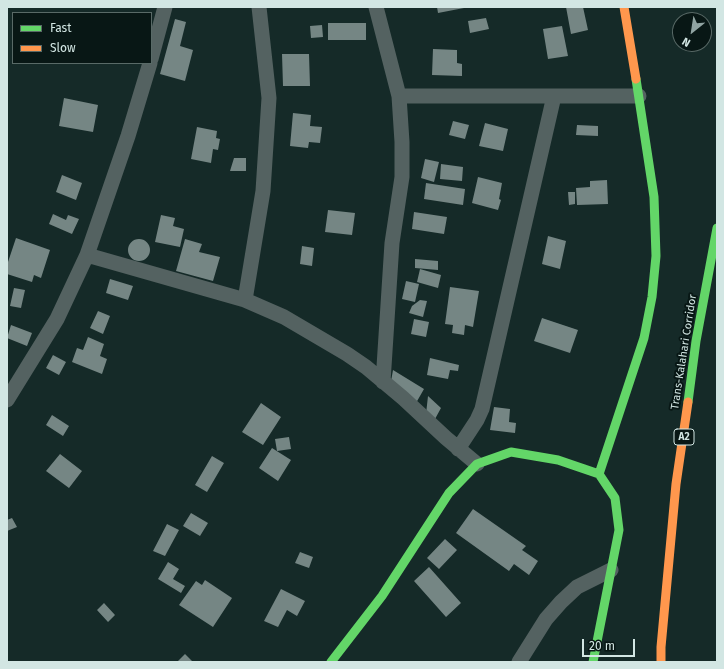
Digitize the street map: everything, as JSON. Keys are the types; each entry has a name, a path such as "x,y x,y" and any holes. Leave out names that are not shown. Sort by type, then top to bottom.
{"main road":[{"path":"599,474 644,338 652,297 656,256 654,198 624,7"},
{"name":"Trans-Kalahari Corridor","path":"661,662 661,646 676,484 696,340 716,243 717,228"},
{"path":"335,661 382,596 449,493 477,464 511,452 558,460 599,474 615,498 619,530 593,662"},
{"name":"Trans-Kalahari Corridor","path":"656,662 661,646"}],"street":[{"path":"152,55 165,7"},
{"path":"245,300 264,191 269,98 259,7"},
{"path":"376,7 399,96 402,142 402,177 392,243 383,382"},
{"path":"7,400 57,319 87,255 128,136 150,64"},
{"path":"399,96 639,96"},
{"path":"458,449 475,424 482,409 554,96"},
{"path":"87,255 245,300 284,317 321,338 366,367 458,449 477,464"},
{"path":"519,662 546,619 561,602 577,587 611,570"}],"building":[{"path":"437,7 464,7 464,8 438,13"},
{"path":"566,7 583,7 588,30 571,34"},
{"path":"486,18 489,29 470,33 468,21"},
{"path":"175,19 186,22 180,46 193,50 185,81 160,74"},
{"path":"328,23 366,23 366,40 328,40"},
{"path":"322,25 323,37 311,38 310,26"},
{"path":"562,26 568,56 548,59 543,29"},
{"path":"433,49 457,50 457,63 462,64 462,76 432,75"},
{"path":"282,54 309,54 310,86 283,86"},
{"path":"64,98 98,105 93,132 59,126"},
{"path":"293,113 311,115 310,126 322,127 320,143 309,142 308,148 290,146"},
{"path":"453,121 469,125 465,139 449,135"},
{"path":"485,123 508,129 503,151 479,146"},
{"path":"577,125 598,126 598,136 576,135"},
{"path":"197,127 217,131 216,138 220,139 218,150 213,149 211,163 191,159"},
{"path":"234,158 246,158 246,171 230,171"},
{"path":"425,159 439,162 434,182 421,178"},
{"path":"441,164 463,167 462,181 440,179"},
{"path":"62,175 82,183 76,200 56,192"},
{"path":"478,177 502,183 499,199 501,200 498,210 472,203"},
{"path":"607,180 608,204 577,205 576,188 590,187 590,181"},
{"path":"426,183 465,189 463,205 424,199"},
{"path":"568,192 575,192 575,204 569,205"},
{"path":"328,210 355,213 352,235 325,232"},
{"path":"414,212 447,217 444,234 412,229"},
{"path":"53,214 66,220 68,215 79,219 72,234 49,224"},
{"path":"161,215 175,218 173,226 184,229 180,247 155,242"},
{"path":"548,236 566,241 560,269 542,264"},
{"path":"16,238 50,250 41,278 34,275 32,282 7,274 7,265"},
{"path":"139,239 143,240 149,246 149,254 143,260 139,261 135,260 129,254 128,250 129,246 135,240"},
{"path":"185,239 202,244 199,252 220,257 213,281 176,271"},
{"path":"302,246 314,248 312,266 300,264"},
{"path":"415,259 438,261 438,270 415,268"},
{"path":"420,269 441,275 438,288 417,282"},
{"path":"110,279 133,286 128,300 106,293"},
{"path":"406,281 419,284 415,302 402,299"},
{"path":"450,287 479,291 473,327 465,325 464,335 452,333 453,325 445,324"},
{"path":"14,288 25,290 21,308 10,306"},
{"path":"420,300 427,301 423,317 409,313 412,306"},
{"path":"98,311 110,316 103,334 90,328"},
{"path":"542,318 578,330 570,353 534,341"},
{"path":"414,319 429,322 426,337 411,334"},
{"path":"11,325 32,333 27,346 7,338"},
{"path":"88,337 104,344 100,356 107,359 102,374 72,362 77,348 83,350"},
{"path":"53,355 66,362 59,375 46,368"},
{"path":"430,358 459,365 458,371 450,370 448,379 427,375"},
{"path":"393,370 424,389 416,403 390,387"},
{"path":"428,396 441,408 435,419 426,414"},
{"path":"261,403 281,417 263,445 242,432"},
{"path":"494,407 510,409 509,422 516,423 515,433 490,430"},
{"path":"52,415 69,426 63,436 46,425"},
{"path":"289,437 291,449 277,451 275,439"},
{"path":"272,448 291,460 278,481 259,468"},
{"path":"60,454 82,471 69,488 46,471"},
{"path":"212,456 224,463 207,492 195,485"},
{"path":"473,509 526,546 522,550 538,561 529,575 514,564 509,571 456,533"},
{"path":"191,513 208,523 200,536 183,526"},
{"path":"12,518 17,527 7,531 7,520"},
{"path":"167,524 179,530 165,556 153,551"},
{"path":"445,539 457,550 439,569 427,558"},
{"path":"300,552 313,557 309,568 295,563"},
{"path":"168,562 179,569 173,579 185,586 181,593 158,579"},
{"path":"429,567 461,603 446,617 414,581"},
{"path":"205,580 232,598 213,627 179,605 196,581 202,585"},
{"path":"281,589 305,601 297,616 287,610 278,627 264,621"},
{"path":"104,603 115,615 108,622 97,610"},
{"path":"185,654 193,662 177,662"}],"traffic: fast":[{"path":"599,474 644,338 652,297 656,256 654,197 636,79"},
{"path":"688,402 696,341 717,228"},
{"path":"331,662 382,596 449,493 477,464 511,452 558,460 599,474 615,498 619,530 593,662"}],"traffic: slow":[{"path":"624,7 636,79"},
{"path":"661,662 661,647 676,484 688,402"}]}
